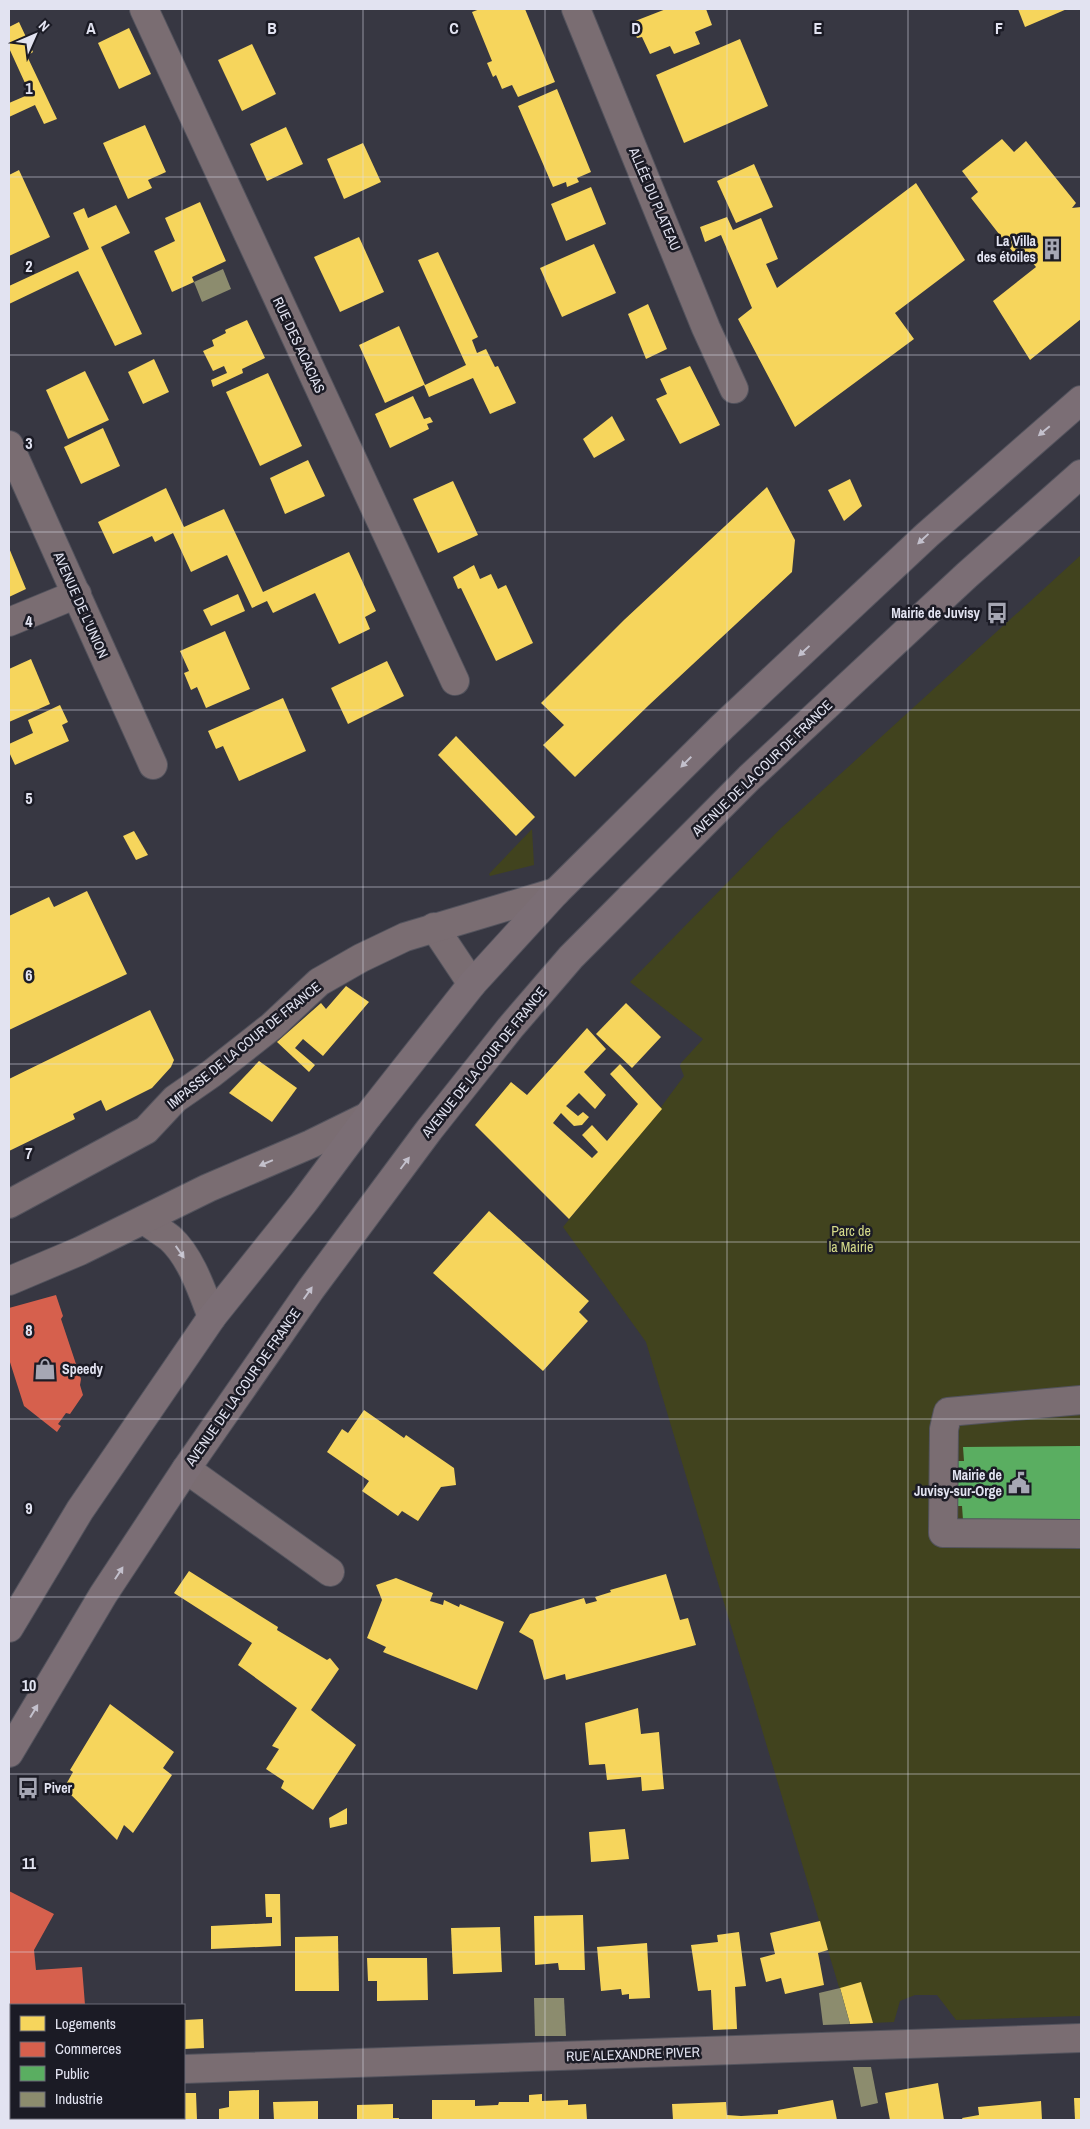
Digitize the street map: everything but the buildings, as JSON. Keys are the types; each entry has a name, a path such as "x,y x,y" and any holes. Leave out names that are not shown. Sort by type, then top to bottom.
{"main road":[{"path":"9,1628 80,1510 212,1316 304,1202 368,1116 472,984 556,892 722,726 927,535 1081,400"},
{"name":"AVENUE DE LA COUR DE FRANCE","path":"9,1753 104,1596 186,1469 311,1289 429,1130 510,1028 571,957 749,778 960,582 1081,474"}],"street":[{"name":"RUE DES ACACIAS","path":"144,9 455,681"},
{"name":"ALLÉE DU PLATEAU","path":"576,9 706,328 734,389"},
{"name":"AVENUE DE L'UNION","path":"9,445 153,765"},
{"path":"9,622 77,594"},
{"name":"IMPASSE DE LA COUR DE FRANCE","path":"9,1204 146,1130 175,1099 212,1074 272,1026 319,982 361,958 405,937 556,892"},
{"path":"434,928 472,984"},
{"path":"9,1281 144,1220 208,1188 311,1144 368,1116"},
{"path":"144,1220 171,1239 182,1254 196,1279 212,1316"},
{"path":"1081,1400 948,1412 944,1429 942,1534 1081,1534"},
{"path":"186,1469 330,1572"},
{"name":"RUE ALEXANDRE PIVER","path":"185,2069 1081,2038"}],"green space":[{"name":"Parc de la Mairie","path":"1081,555 1081,2016 956,2020 937,1995 915,1995 900,2001 894,2022 850,2024 646,1342 563,1227 661,1107 684,1076 680,1066 681,1063 703,1039 630,982 780,829"},
{"path":"532,829 534,865 490,876 489,874"}],"place":[{"name":"La Villa des étoiles","path":"1052,249"},
{"name":"Mairie de Juvisy","path":"997,613"},
{"name":"Speedy","path":"45,1369"},
{"name":"Mairie de Juvisy-sur-Orge","path":"1019,1483"},
{"name":"Piver","path":"28,1788"}]}
